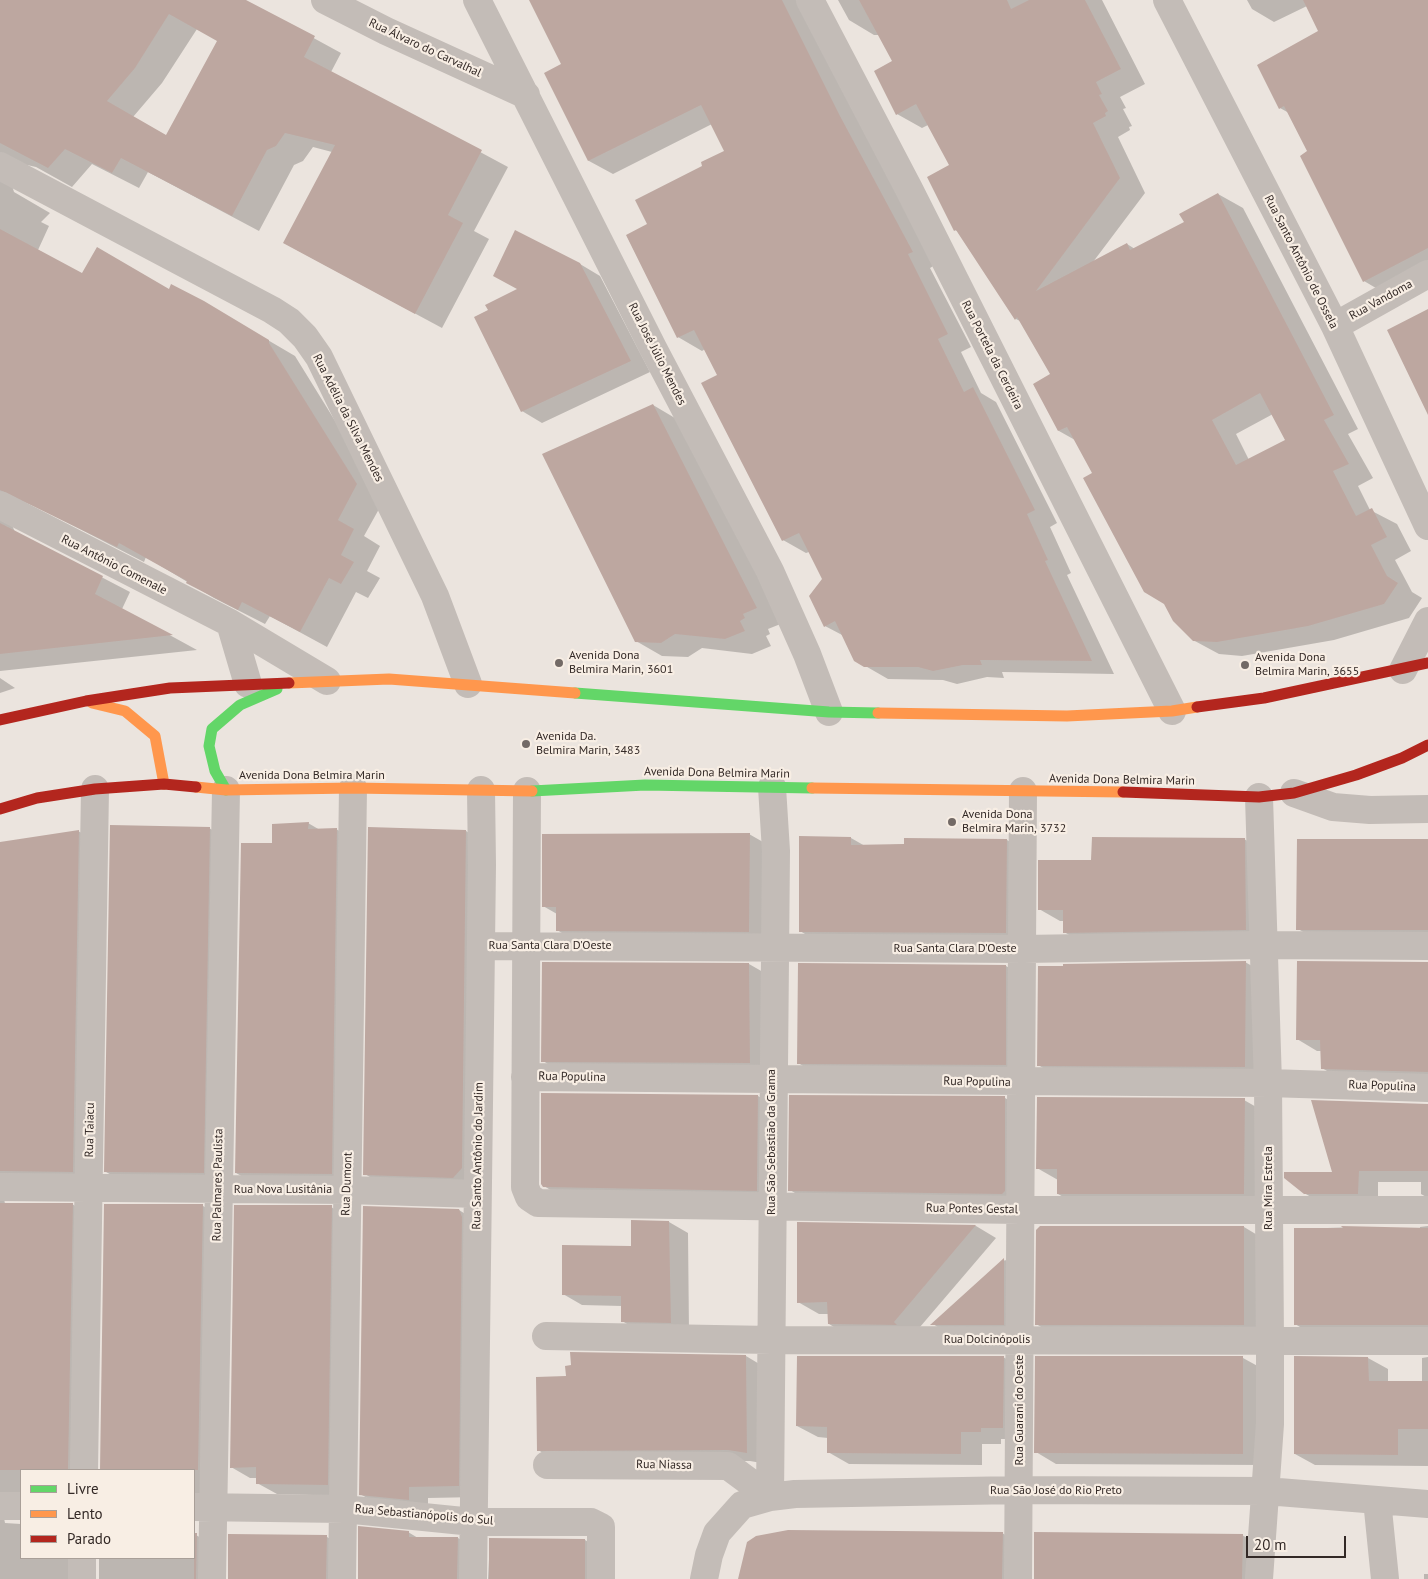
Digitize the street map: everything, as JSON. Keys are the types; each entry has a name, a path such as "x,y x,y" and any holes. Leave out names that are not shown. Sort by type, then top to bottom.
{"main road":[{"path":"0,720 86,701 170,688 388,678 829,712 1067,716 1172,711 1264,698 1415,666"},
{"path":"226,790 215,770 209,746 212,730 225,716 240,705 290,683"},
{"path":"86,701 125,711 143,724 154,736 164,784"},
{"name":"Avenida Dona Belmira Marin","path":"0,809 37,798 95,789 164,784 226,790 353,788 527,791 645,785 1258,797 1294,793 1356,775 1402,758 1428,745"}],"street":[{"name":"Rua Álvaro do Carvalhal","path":"325,0 386,31 526,95"},
{"name":"Rua José Júlio Mendes","path":"477,0 653,348 770,571 807,654 829,712"},
{"name":"Rua Portela da Cerdeira","path":"810,0 909,189 1172,711"},
{"name":"Rua Santo Antônio de Ossela","path":"1168,1 1335,326 1428,526"},
{"name":"Rua Adélia da Silva Mendes","path":"0,166 272,310 289,321 304,337 319,357 435,596 468,684"},
{"name":"Rua Vandoma","path":"1335,326 1428,274"},
{"name":"Rua Antônio Comenale","path":"0,505 230,623 327,681"},
{"path":"1415,666 1428,620"},
{"path":"230,623 248,684"},
{"name":"Rua São Sebastião da Grama","path":"770,1497 776,851 772,787"},
{"name":"Rua Dumont","path":"342,1579 353,788"},
{"name":"Rua Taiacu","path":"84,1469 95,789"},
{"name":"Rua Palmares Paulista","path":"212,1579 203,1507 218,1190 226,790"},
{"name":"Rua Santo Antônio do Jardim","path":"472,1579 481,946 481,790"},
{"path":"525,1077 527,791"},
{"name":"Rua Guarani do Oeste","path":"1018,1579 1020,1490 1020,1210 1024,949 1023,791"},
{"path":"1294,793 1334,807 1370,810 1428,809"},
{"name":"Rua Mira Estrela","path":"1258,797 1264,945 1270,1209 1270,1342 1266,1491 1259,1579"},
{"name":"Rua Santa Clara D'Oeste","path":"481,946 1024,949 1264,945 1428,946"},
{"name":"Rua Populina","path":"525,1077 1268,1083 1428,1088"},
{"name":"Rua Pontes Gestal","path":"525,1077 525,1187 529,1197 538,1203 1020,1210 1428,1210"},
{"name":"Rua Nova Lusitânia","path":"0,1187 347,1190 476,1194"},
{"name":"Rua Dolcinópolis","path":"546,1336 771,1340 1428,1341"},
{"name":"Rua Niassa","path":"547,1465 728,1466 770,1497"},
{"name":"Rua São José do Rio Preto","path":"704,1579 709,1555 717,1533 729,1517 742,1505 770,1497 795,1494 1020,1490 1266,1491 1428,1504"},
{"path":"1377,1500 1386,1579"},
{"path":"0,1506 20,1506"},
{"name":"Rua Sebastianópolis do Sul","path":"203,1507 344,1509 473,1522 572,1521 598,1524 602,1534 601,1579"},
{"path":"82,1559 82,1579"}],"building":[{"path":"0,0 246,0 315,36 304,57 482,150 448,215 463,223 415,314 283,243 335,145 285,133 276,146 267,150 232,216 121,158 112,173 65,149 48,168 0,143","holes":["169,14 217,41 166,135 107,101 135,68"]},
{"path":"529,0 782,0 840,116 913,252 908,254 948,334 938,339 964,392 973,387 1035,510 1027,514 1048,560 1045,561 1092,661 980,660 982,665 963,665 933,671 918,667 864,667 854,661 835,621 824,627 809,596 822,579 799,533 782,541 701,383 717,375 694,330 677,338 626,235 647,224 635,200 702,166 701,162 724,151 701,105 588,161 544,73 561,64"},
{"path":"859,0 1007,0 1011,9 1029,0 1085,0 1121,69 1096,82 1102,94 1099,95 1108,111 1105,113 1106,116 1093,123 1120,178 1036,291 1127,243 1130,250 1184,222 1179,214 1218,193 1334,415 1324,420 1349,464 1333,471 1356,516 1372,508 1387,537 1371,545 1387,576 1398,583 1384,604 1308,626 1217,642 1193,641 1173,621 1164,604 1144,592 1083,478 1092,473 1067,427 1058,431 1033,384 1050,374 1017,317 1015,320 956,230 954,231 927,177 949,165 916,104 896,115 874,71 892,61","holes":["1260,393 1285,440 1236,465 1212,420"]},
{"path":"1303,0 1428,0 1428,248 1363,282 1300,156 1307,151 1284,106 1279,109 1257,65 1318,31"},
{"path":"0,229 82,273 97,247 169,289 171,284 204,301 269,340 269,343 357,484 338,520 354,529 341,555 354,562 341,584 329,578 300,632 242,602 238,610 186,583 187,581 119,543 117,547 0,490"},
{"path":"515,230 580,263 631,361 521,412 474,317 488,310 485,305 517,289 493,276"},
{"path":"1428,309 1428,415 1387,330"},
{"path":"653,404 757,608 743,614 745,618 740,621 745,631 725,639 675,634 661,643 635,642 542,454"},
{"path":"0,523 103,576 95,594 173,635 0,654"},
{"path":"309,822 308,829 337,828 332,1174 235,1173 241,843 272,843 272,824"},
{"path":"110,825 210,827 204,1173 104,1172"},
{"path":"368,827 466,830 462,1168 453,1178 363,1175"},
{"path":"79,830 73,1172 0,1171 0,842"},
{"path":"750,833 749,932 556,931 556,907 542,907 542,834"},
{"path":"799,836 851,837 851,845 904,844 904,838 1007,839 1006,933 799,932"},
{"path":"1092,837 1245,838 1246,930 1063,933 1063,910 1038,910 1038,860 1091,860"},
{"path":"1297,839 1428,839 1428,930 1296,930"},
{"path":"1246,961 1245,1067 1037,1066 1038,966"},
{"path":"1297,961 1428,962 1428,1072 1321,1069 1320,1040 1296,1040"},
{"path":"542,962 749,963 750,1063 541,1062"},
{"path":"798,963 1006,965 1006,1065 797,1064"},
{"path":"541,1093 758,1095 757,1191 543,1187 541,1184"},
{"path":"789,1095 1005,1096 1005,1191 1002,1194 788,1191"},
{"path":"1037,1097 1245,1098 1244,1194 1057,1194 1057,1169 1036,1169"},
{"path":"1311,1100 1428,1104 1428,1171 1359,1171 1358,1194 1304,1194 1284,1178 1284,1172 1332,1172"},
{"path":"0,1203 73,1203 68,1469 0,1470"},
{"path":"104,1204 203,1204 198,1470 100,1469"},
{"path":"234,1205 332,1205 328,1485 256,1484 256,1467 230,1468"},
{"path":"363,1206 459,1209 462,1217 459,1486 409,1487 409,1500 359,1495"},
{"path":"631,1220 669,1221 671,1323 621,1322 621,1296 562,1295 562,1245 631,1246"},
{"path":"797,1222 976,1225 894,1322 897,1325 828,1324 827,1302 797,1303"},
{"path":"1040,1226 1244,1226 1244,1325 1035,1325 1036,1230"},
{"path":"1341,1226 1428,1228 1428,1325 1294,1325 1294,1228 1343,1228"},
{"path":"1004,1258 1004,1325 930,1325"},
{"path":"570,1352 746,1355 747,1453 728,1450 537,1451 536,1377 566,1376 565,1366 571,1365"},
{"path":"797,1356 1004,1356 1003,1428 981,1428 981,1432 961,1432 961,1454 827,1453 827,1427 796,1426"},
{"path":"1035,1356 1243,1356 1243,1454 1034,1453"},
{"path":"1294,1356 1368,1357 1369,1381 1428,1381 1428,1429 1398,1429 1398,1455 1294,1454"},
{"path":"358,1526 409,1531 409,1537 458,1537 457,1579 358,1579"},
{"path":"788,1530 1003,1532 1002,1579 738,1579 747,1542 756,1536"},
{"path":"1034,1532 1243,1534 1242,1579 1034,1579"},
{"path":"195,1533 197,1533 196,1579 194,1579"},
{"path":"228,1534 327,1535 326,1579 228,1579"},
{"path":"489,1538 585,1539 585,1579 489,1579"}],"traffic: fast":[{"path":"226,790 215,771 209,746 212,729 240,705 277,689"},
{"path":"575,693 829,712 878,713"},
{"path":"532,791 645,785 812,788"}],"traffic: slow":[{"path":"289,683 389,679 575,693"},
{"path":"92,703 125,711 155,736 164,784"},
{"path":"878,713 1067,716 1172,711 1197,707"},
{"path":"196,787 226,790 353,788 532,791"},
{"path":"812,788 1123,792"}],"traffic: jam":[{"path":"1197,707 1264,698 1428,663"},
{"path":"0,720 86,701 170,688 289,683"},
{"path":"1123,792 1259,797 1294,793 1356,775 1402,758 1428,745"},
{"path":"0,809 37,798 95,789 164,784 196,787"}],"place":[{"name":"Avenida Dona Belmira Marin, 3601","path":"559,663"},
{"name":"Avenida Dona Belmira Marin, 3655","path":"1245,665"},
{"name":"Avenida Da. Belmira Marin, 3483","path":"526,744"},
{"name":"Avenida Dona Belmira Marin, 3732","path":"952,822"}]}
